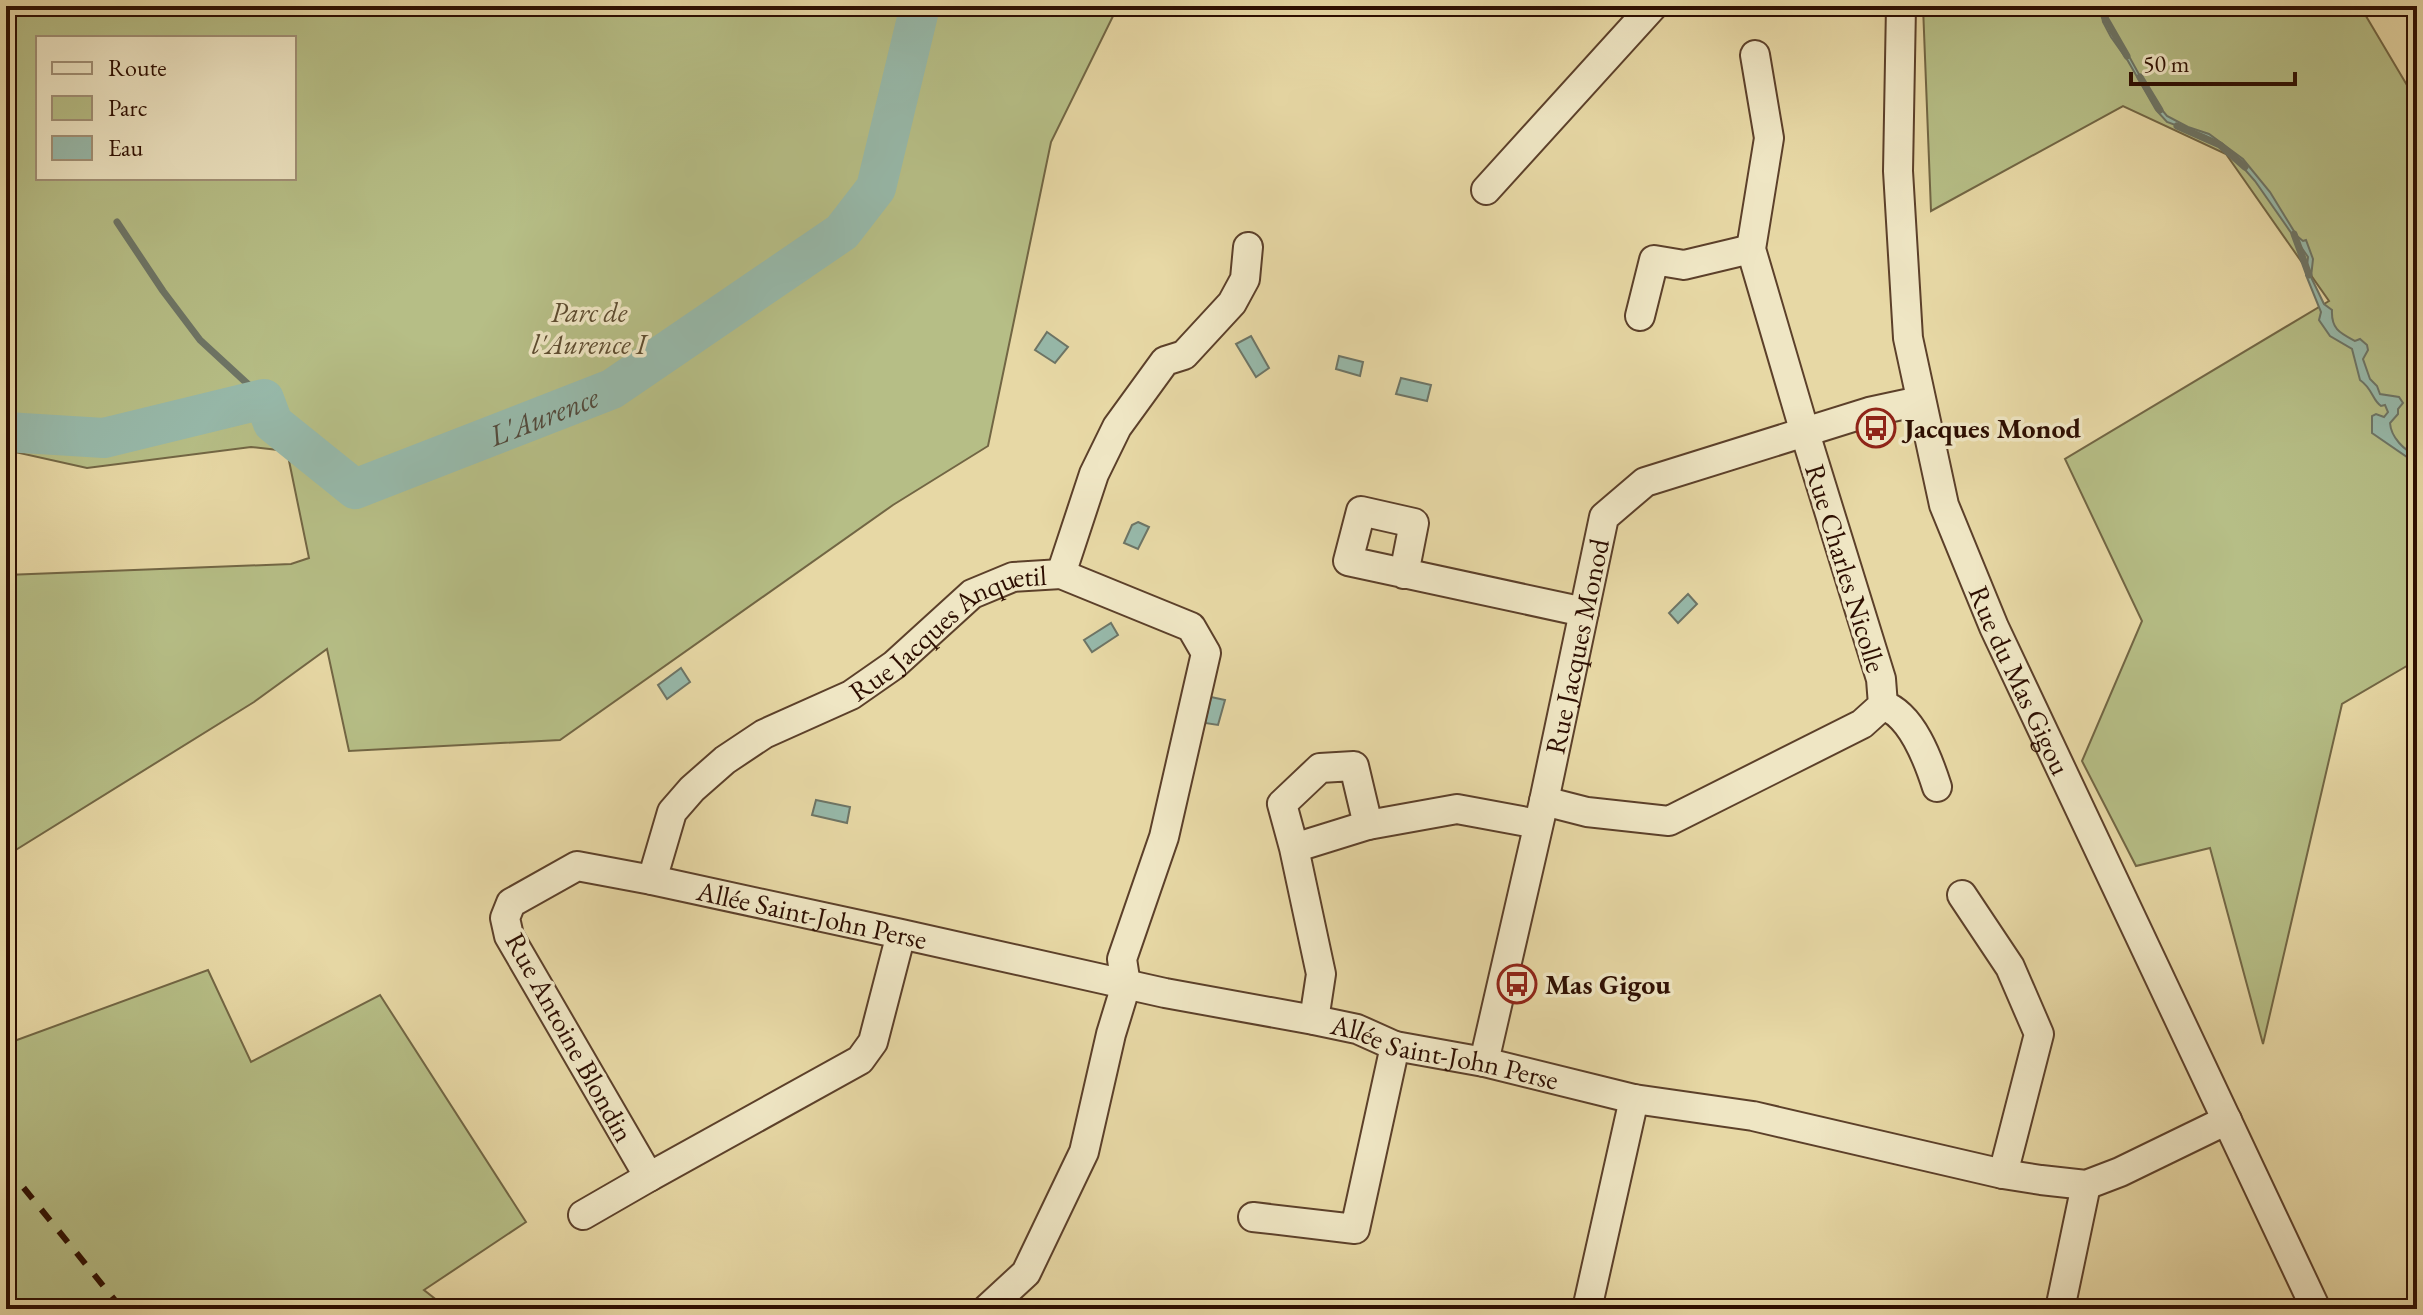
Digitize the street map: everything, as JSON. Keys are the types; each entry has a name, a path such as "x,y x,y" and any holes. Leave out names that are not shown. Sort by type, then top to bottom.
{"street":[{"path":"1486,190 1653,6"},
{"name":"Rue du Mas Gigou","path":"1901,6 1898,171 1908,338 1944,505 1994,627 2316,1309"},
{"path":"1640,316 1654,260 1684,265 1751,249 1769,138 1755,55"},
{"path":"1061,574 1094,474 1117,427 1165,361 1184,355 1232,303 1245,279 1248,247"},
{"name":"Rue Charles Nicolle","path":"1751,249 1881,679 1883,705"},
{"name":"Rue Jacques Monod","path":"1484,1062 1604,517 1645,482 1869,412 1920,401"},
{"name":"Rue Jacques Anquetil","path":"652,880 672,812 692,789 725,760 764,734 851,695 894,665 972,594 1013,577 1061,574 1191,627 1206,653 1164,837 1122,959 1126,985 1111,1034 1084,1152 1026,1273 987,1309"},
{"path":"1404,574 1584,612"},
{"name":"Rue Charles Nicolle","path":"1883,705 1894,709 1911,730 1932,770 1937,787"},
{"name":"Rue Charles Nicolle","path":"1294,848 1368,825 1457,809 1587,812 1669,821 1862,724 1883,705"},
{"path":"1314,1020 1321,974 1282,804 1320,768 1354,766 1368,825"},
{"name":"Rue Antoine Blondin","path":"649,1177 509,936 505,918 511,903 577,866 652,880"},
{"name":"Allée Saint-John Perse","path":"652,880 1126,985 1357,1029 1395,1046 1484,1062 1634,1099 1753,1116 2003,1174 2086,1185 2120,1172 2227,1120"},
{"path":"1962,895 2010,967 2039,1034 2003,1174"},
{"path":"583,1215 860,1060 873,1042 901,934"},
{"path":"1253,1217 1355,1229 1395,1046"},
{"path":"1587,1309 1634,1099"},
{"path":"2060,1309 2086,1185"}],"green space":[{"name":"Parc de l'Aurence I","path":"6,6 1118,6 1051,142 988,446 893,505 560,740 349,751 327,649 254,702 6,856 6,575 291,564 309,558 287,451 251,447 87,468 6,450"},
{"path":"1923,6 2360,6 2417,102 2417,660 2342,704 2263,1044 2210,848 2136,866 2082,761 2142,621 2065,459 2329,301 2226,154 2123,106 1931,211"},
{"path":"208,970 251,1062 380,995 526,1222 424,1290 448,1309 6,1309 6,1044"}],"water":[{"path":"2100,6 2104,6 2111,32 2130,58 2152,98 2167,116 2209,134 2243,159 2270,192 2297,236 2306,240 2313,259 2311,277 2324,304 2332,310 2335,326 2355,341 2360,339 2367,345 2363,359 2370,379 2380,394 2399,397 2403,403 2390,423 2391,428 2399,443 2417,455 2417,464 2416,460 2372,433 2372,416 2384,417 2388,412 2360,380 2352,349 2330,336 2319,320 2321,312 2306,275 2308,257 2255,181 2227,149 2205,136 2167,122 2156,110 2111,37 2103,22"},
{"path":"1047,332 1068,347 1055,363 1035,350"},
{"path":"1251,336 1269,368 1256,377 1236,344"},
{"path":"1339,356 1363,362 1360,376 1336,369"},
{"path":"1401,378 1431,385 1427,401 1396,394"},
{"path":"1138,522 1149,527 1138,549 1124,543 1132,525"},
{"path":"1688,594 1697,604 1678,623 1669,613"},
{"path":"1111,623 1118,635 1092,652 1084,640"},
{"path":"681,668 690,682 667,699 658,685"},
{"path":"1211,697 1225,700 1218,725 1205,723"},
{"path":"816,800 850,807 847,823 812,815"}],"waterway":[{"name":"L'Aurence","path":"6,432 104,438 264,399 273,423 355,489 612,389 842,232 876,188 920,6"},
{"path":"2100,6 2127,56"},
{"path":"2140,77 2160,110"},
{"path":"2177,126 2220,145 2245,167"},
{"path":"117,222 200,340 264,399"},
{"path":"2294,234 2309,275"}],"railway":[{"path":"6,1166 122,1309"}],"place":[{"name":"Jacques Monod","path":"1876,428"},
{"name":"Mas Gigou","path":"1517,984"}]}
